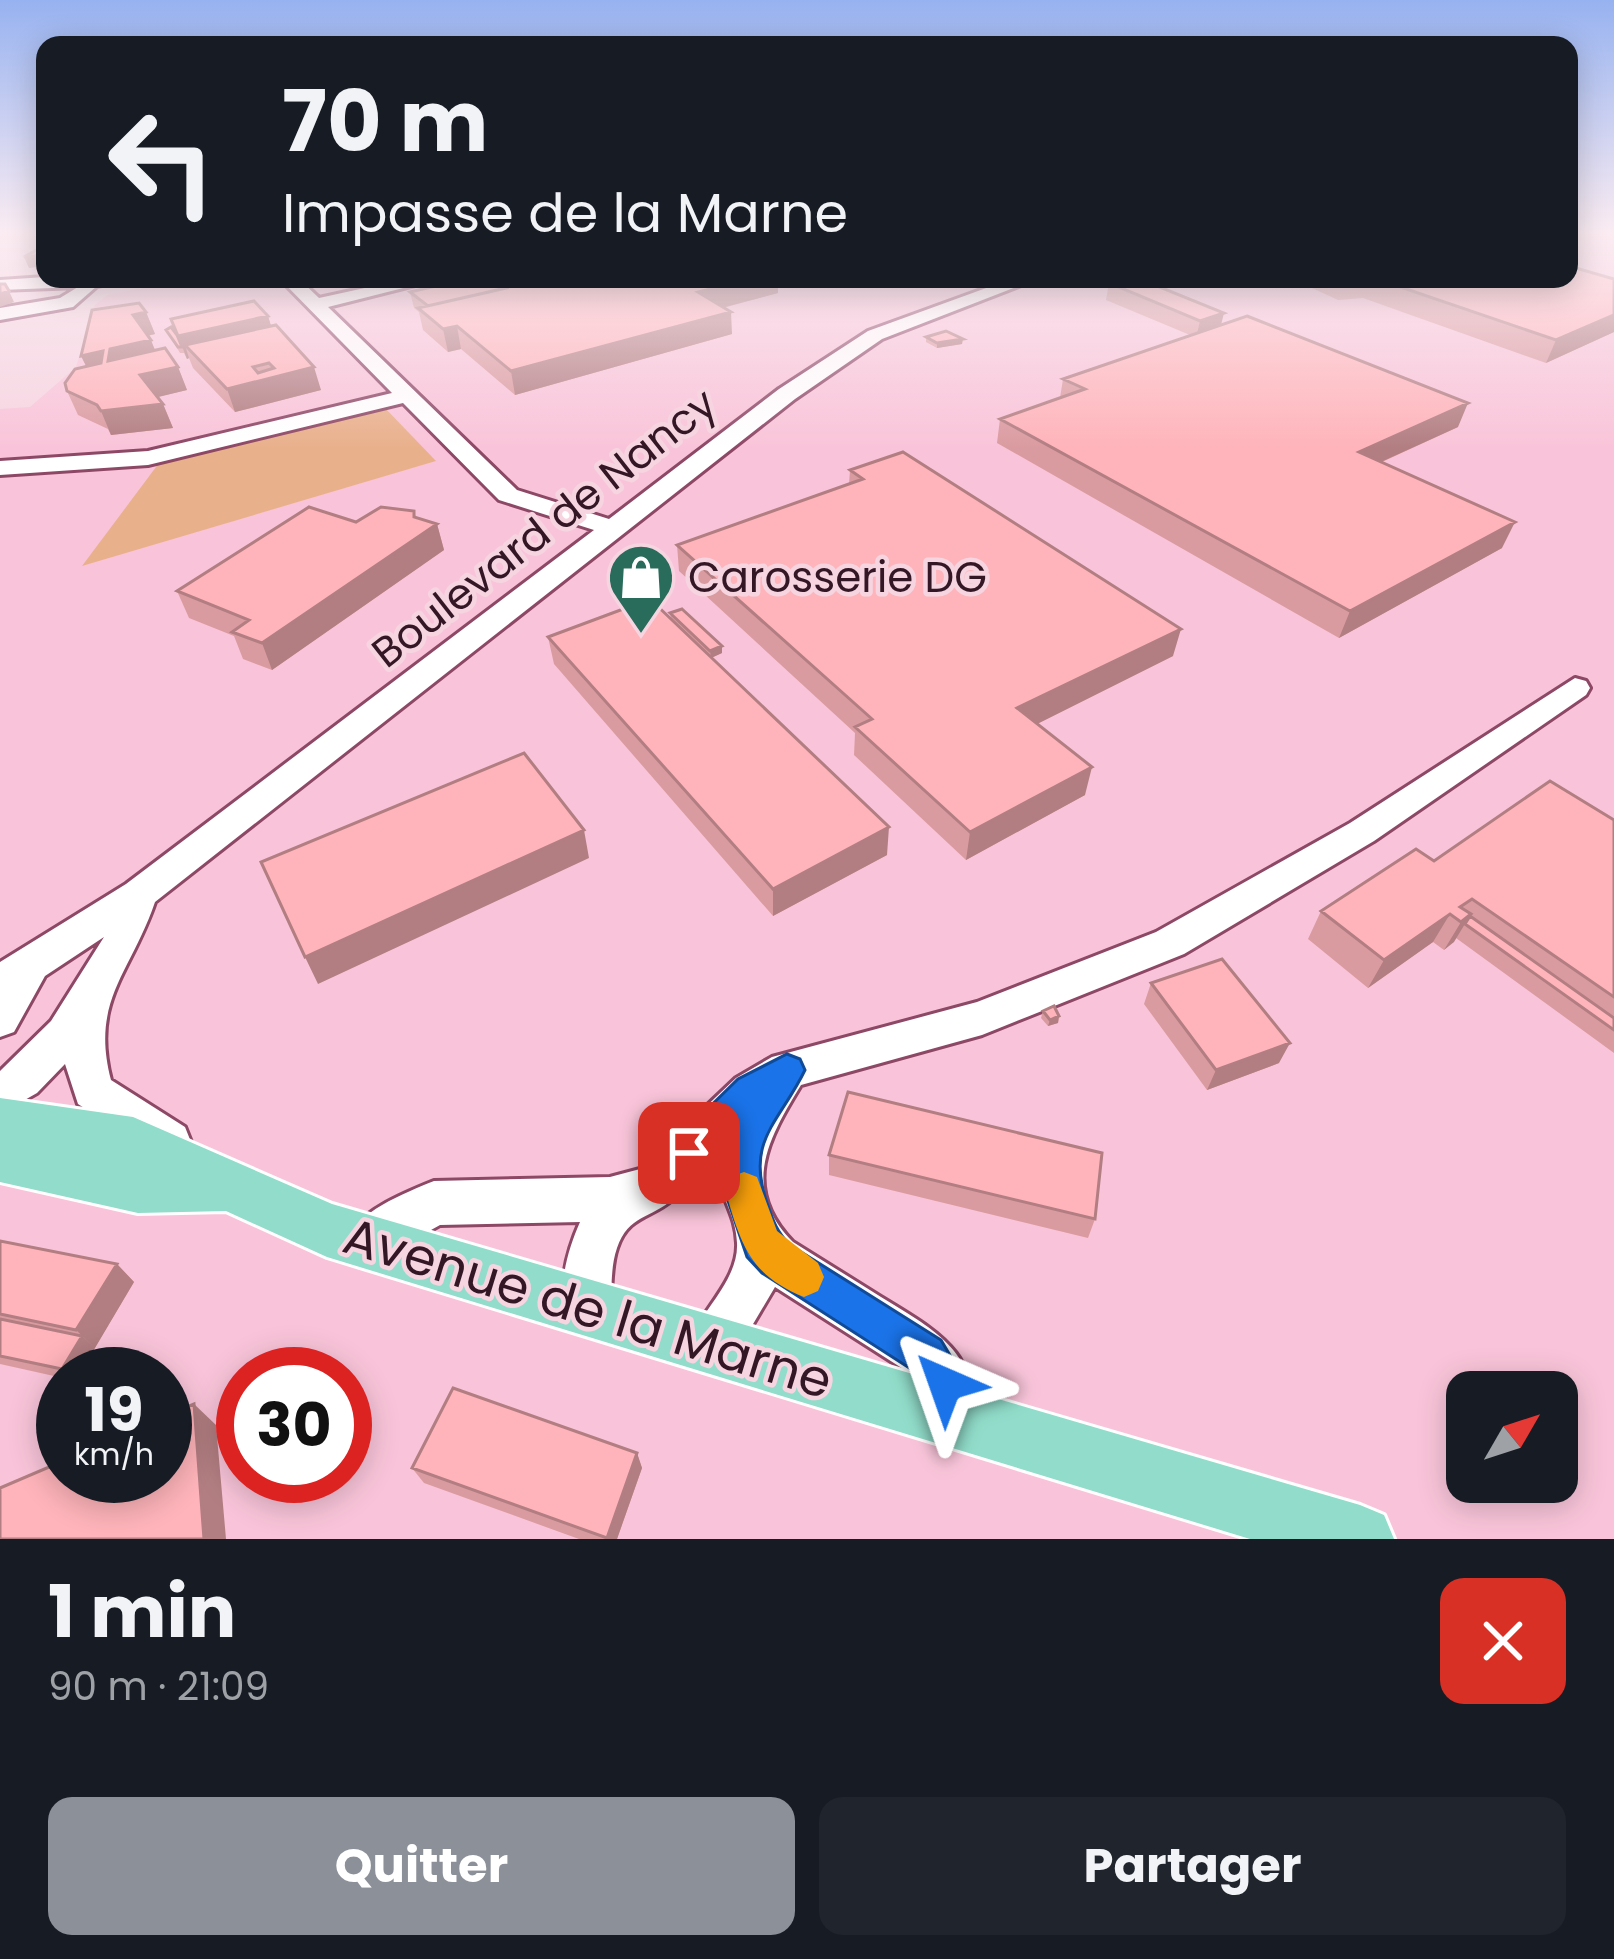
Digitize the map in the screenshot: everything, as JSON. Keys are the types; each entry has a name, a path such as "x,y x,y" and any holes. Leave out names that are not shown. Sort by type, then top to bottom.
{"main road":[{"name":"Avenue de la Marne","path":"2,1122 55,1167 137,1187 236,1186"},
{"name":"Avenue de la Marne","path":"2,1122 134,1141 327,1230 1360,1539"}],"street":[{"path":"0,314 61,304"},
{"path":"314,305 319,304"},
{"name":"Boulevard de Nancy","path":"16,973 139,894 787,394 875,335 960,304"},
{"path":"314,305 508,495 616,530"},
{"path":"0,468 148,458 410,395"},
{"path":"368,1242 434,1203 610,1199 653,1188 751,1090 787,1070 982,1018 1170,944 1362,832 1575,688"},
{"path":"2,1122 27,1080 84,1007 129,929 139,894"},
{"path":"0,1020 16,973"},
{"path":"84,1007 84,1056 92,1091 236,1186"},
{"path":"787,1070 748,1131 738,1174 761,1244 776,1259 926,1354 945,1384 943,1414"},
{"path":"586,1307 590,1254 604,1218 632,1193"},
{"path":"712,1345 751,1286 761,1244"}],"shaded area":[{"path":"96,304 1614,304 1614,1539 0,1539 0,409 30,407 76,367","holes":["386,409 435,461 84,565"]},
{"path":"386,409 436,461 82,566 159,463"}],"building":[{"path":"140,304 146,312 133,315 151,340 110,349 108,361 165,348 178,367 140,375 163,404 101,411 67,391 65,383 75,369 101,363 103,351 81,356 92,310"},
{"path":"241,304 257,304 268,316 178,336 171,319"},
{"path":"436,304 718,304 731,312 511,371 457,326 443,329 418,308"},
{"path":"1159,304 1201,304 1224,313 1200,321"},
{"path":"1450,304 1614,304 1614,315 1556,340"},
{"path":"1247,316 1468,403 1359,452 1515,522 1350,611 1000,419 1085,389 1063,379"},
{"path":"276,325 314,367 227,389 185,345","holes":["269,363 274,368 258,373 253,367"]},
{"path":"171,327 177,335 182,347 166,330"},
{"path":"946,331 963,339 937,343 926,337"},
{"path":"903,452 1181,629 1017,708 1092,767 970,832 855,727 872,719 677,545 863,479 850,470"},
{"path":"309,507 356,522 381,507 414,511 414,517 437,524 262,643 232,632 249,620 177,591"},
{"path":"650,599 889,827 773,889 548,637"},
{"path":"682,609 722,646 710,651 670,613"},
{"path":"524,753 584,830 305,957 261,862"},
{"path":"1550,781 1614,820 1614,997 1472,899 1460,907 1471,914 1461,922 1450,914 1384,960 1321,911 1416,849 1434,861"},
{"path":"1470,916 1614,1018 1614,1030 1465,924"},
{"path":"1222,959 1290,1043 1216,1070 1151,983"},
{"path":"1054,1006 1059,1016 1050,1020 1043,1011"},
{"path":"848,1092 1102,1153 1095,1219 829,1155"},
{"path":"0,1241 117,1264 76,1330 0,1314"},
{"path":"0,1319 82,1336 75,1347 36,1347 36,1364 0,1356"},
{"path":"453,1388 637,1453 607,1538 412,1468"},
{"path":"192,1405 204,1539 0,1539 0,1488 36,1473 36,1503 192,1503"}],"slow traffic":[{"path":"744,1190 761,1244 804,1277"}],"place":[{"name":"Carosserie DG","path":"641,636"}],"route":[{"path":"689,1153 751,1090 787,1070 748,1131 738,1174 761,1244 776,1259 926,1354 945,1384"}]}
